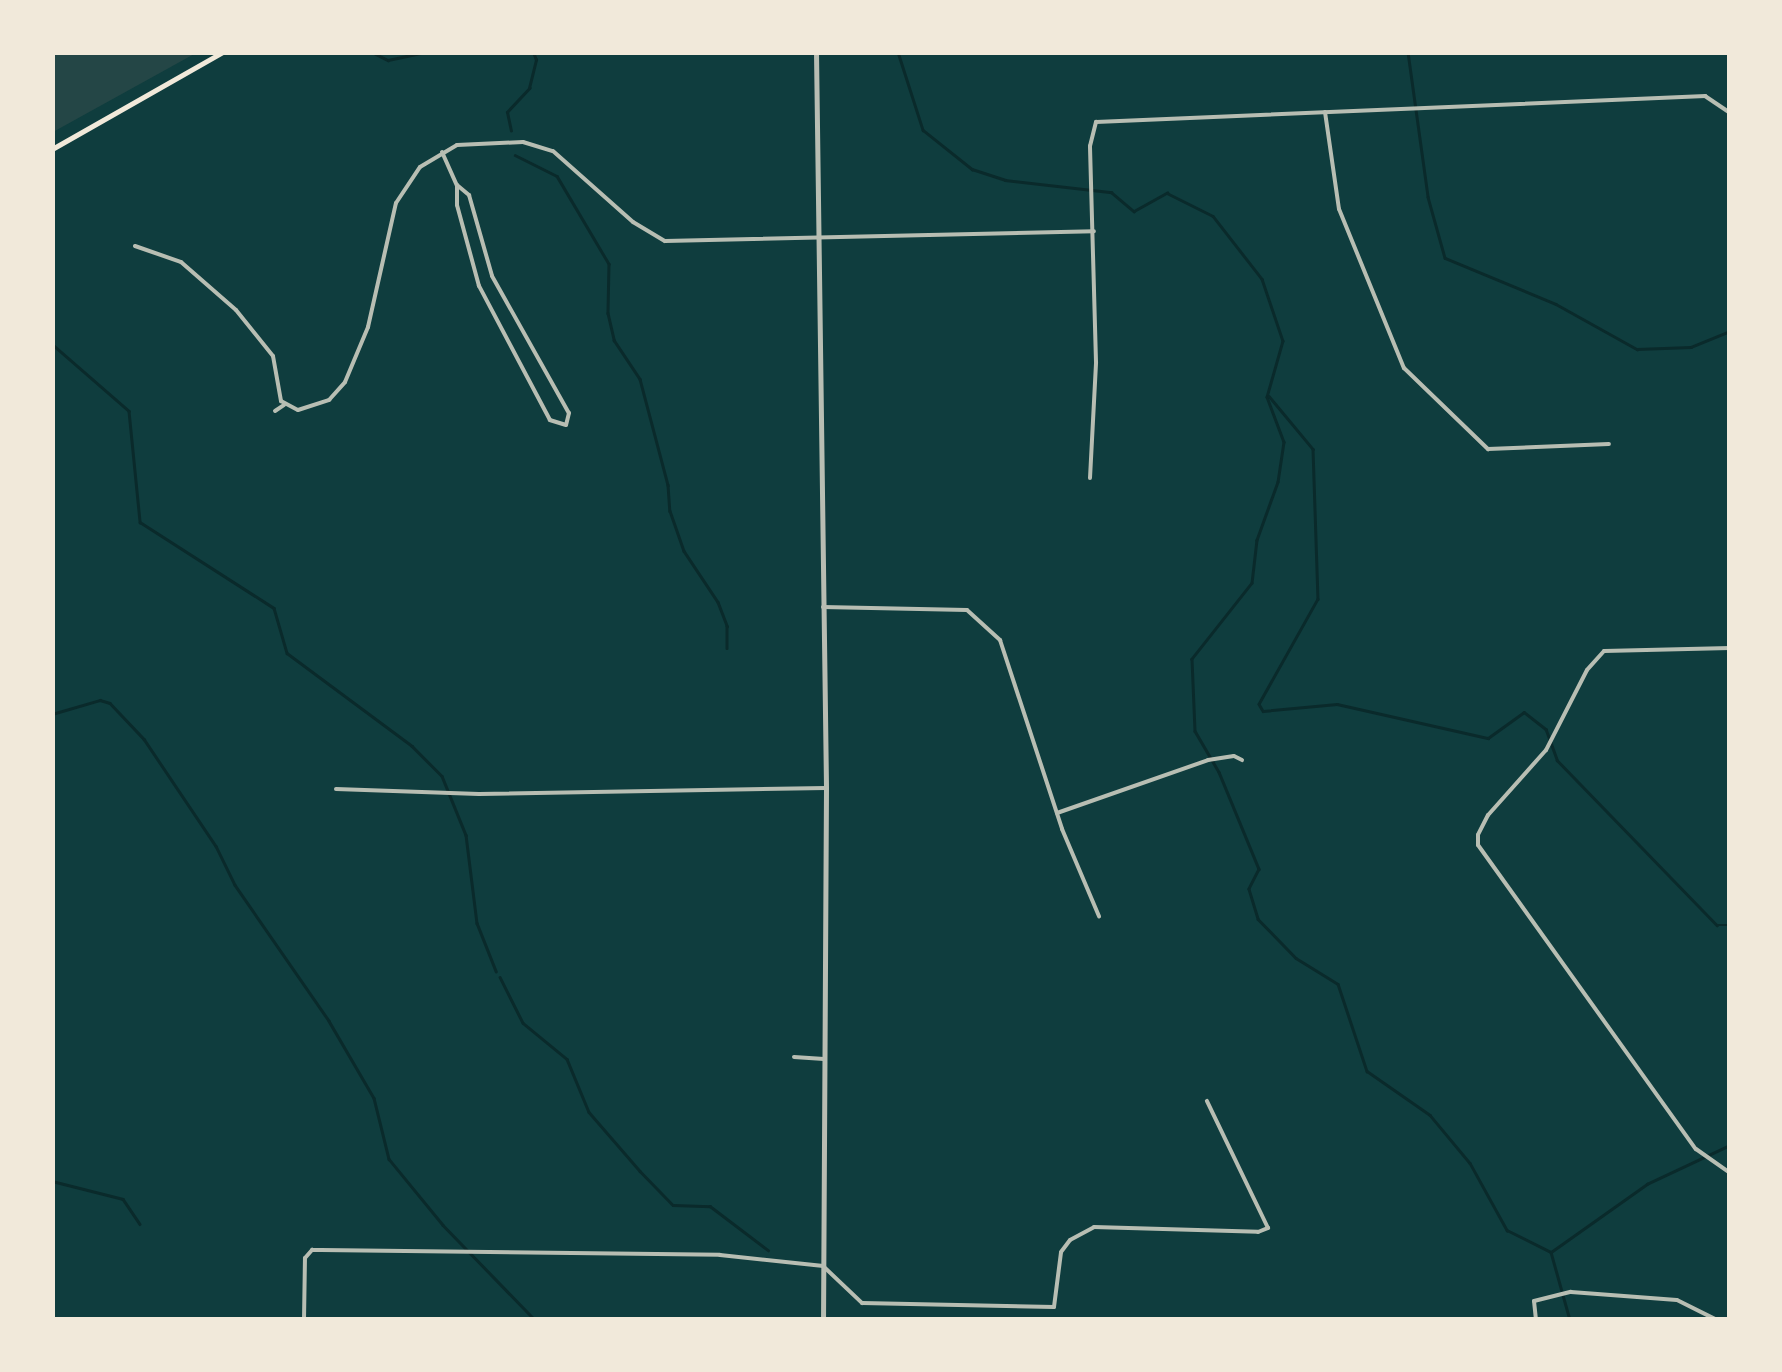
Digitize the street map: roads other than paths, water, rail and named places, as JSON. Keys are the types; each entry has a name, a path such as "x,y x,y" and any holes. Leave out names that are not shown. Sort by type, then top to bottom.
{"main road":[{"path":"52,149 223,52"}],"street":[{"path":"816,52 826,788 823,1320"},
{"path":"1090,478 1096,379 1090,146 1096,122 1706,96 1730,113"},
{"path":"1325,112 1339,209 1404,368 1488,449 1608,444"},
{"path":"284,405 298,410 337,395 368,328 396,203 420,167 458,145 501,141 553,152 632,222 665,241 1094,231"},
{"path":"442,152 457,184 470,195 492,276 569,413 566,425 550,420 480,286 457,204 457,184"},
{"path":"135,246 181,262 236,310 266,344 278,367 284,405"},
{"path":"275,412 284,405"},
{"path":"823,607 953,608 967,610 985,624 1007,652 1057,812 1099,916"},
{"path":"1730,648 1604,651 1587,670 1546,750 1488,815 1478,844 1696,1150 1730,1173"},
{"path":"1057,812 1208,760 1234,756 1242,760"},
{"path":"336,789 479,794 826,788"},
{"path":"794,1058 824,1059"},
{"path":"304,1320 303,1273 312,1250 720,1255 824,1266 862,1303 1054,1307 1062,1252 1070,1240 1094,1227 1262,1232 1270,1224 1226,1148 1207,1101"},
{"path":"1536,1320 1534,1301 1571,1292 1677,1300 1717,1320"}],"waterway":[{"path":"372,52 388,60 426,52"},
{"path":"511,131 507,112 529,88 536,60 533,52"},
{"path":"898,52 923,130 972,169 1005,180 1111,192 1134,211 1167,193 1213,216 1262,279 1283,341 1267,397 1284,442 1278,482 1257,540 1252,583 1192,659 1195,731 1219,772 1259,869 1249,889 1258,919 1296,958 1338,984 1367,1071 1430,1115 1470,1163 1507,1230 1551,1252 1570,1320"},
{"path":"1408,52 1428,197 1445,258 1556,304 1637,349 1691,347 1730,331"},
{"path":"515,155 557,176 609,264 608,313 614,340 640,379 668,485 670,511 684,551 718,602 727,626 727,648"},
{"path":"52,344 129,411 140,522 274,608 287,653 412,746 442,776 466,835 477,923 496,971"},
{"path":"1269,396 1313,449 1318,599 1259,704 1263,711 1337,704 1488,738 1524,712 1546,729 1557,760 1717,925 1730,925"},
{"path":"52,714 100,700 110,703 144,739 216,846 235,885 329,1021 374,1098 389,1159 443,1225 535,1320"},
{"path":"500,977 523,1023 567,1059 589,1112 673,1205 710,1206 768,1250"},
{"path":"1551,1252 1647,1184 1730,1145"},
{"path":"52,1181 123,1199 140,1224"}]}
